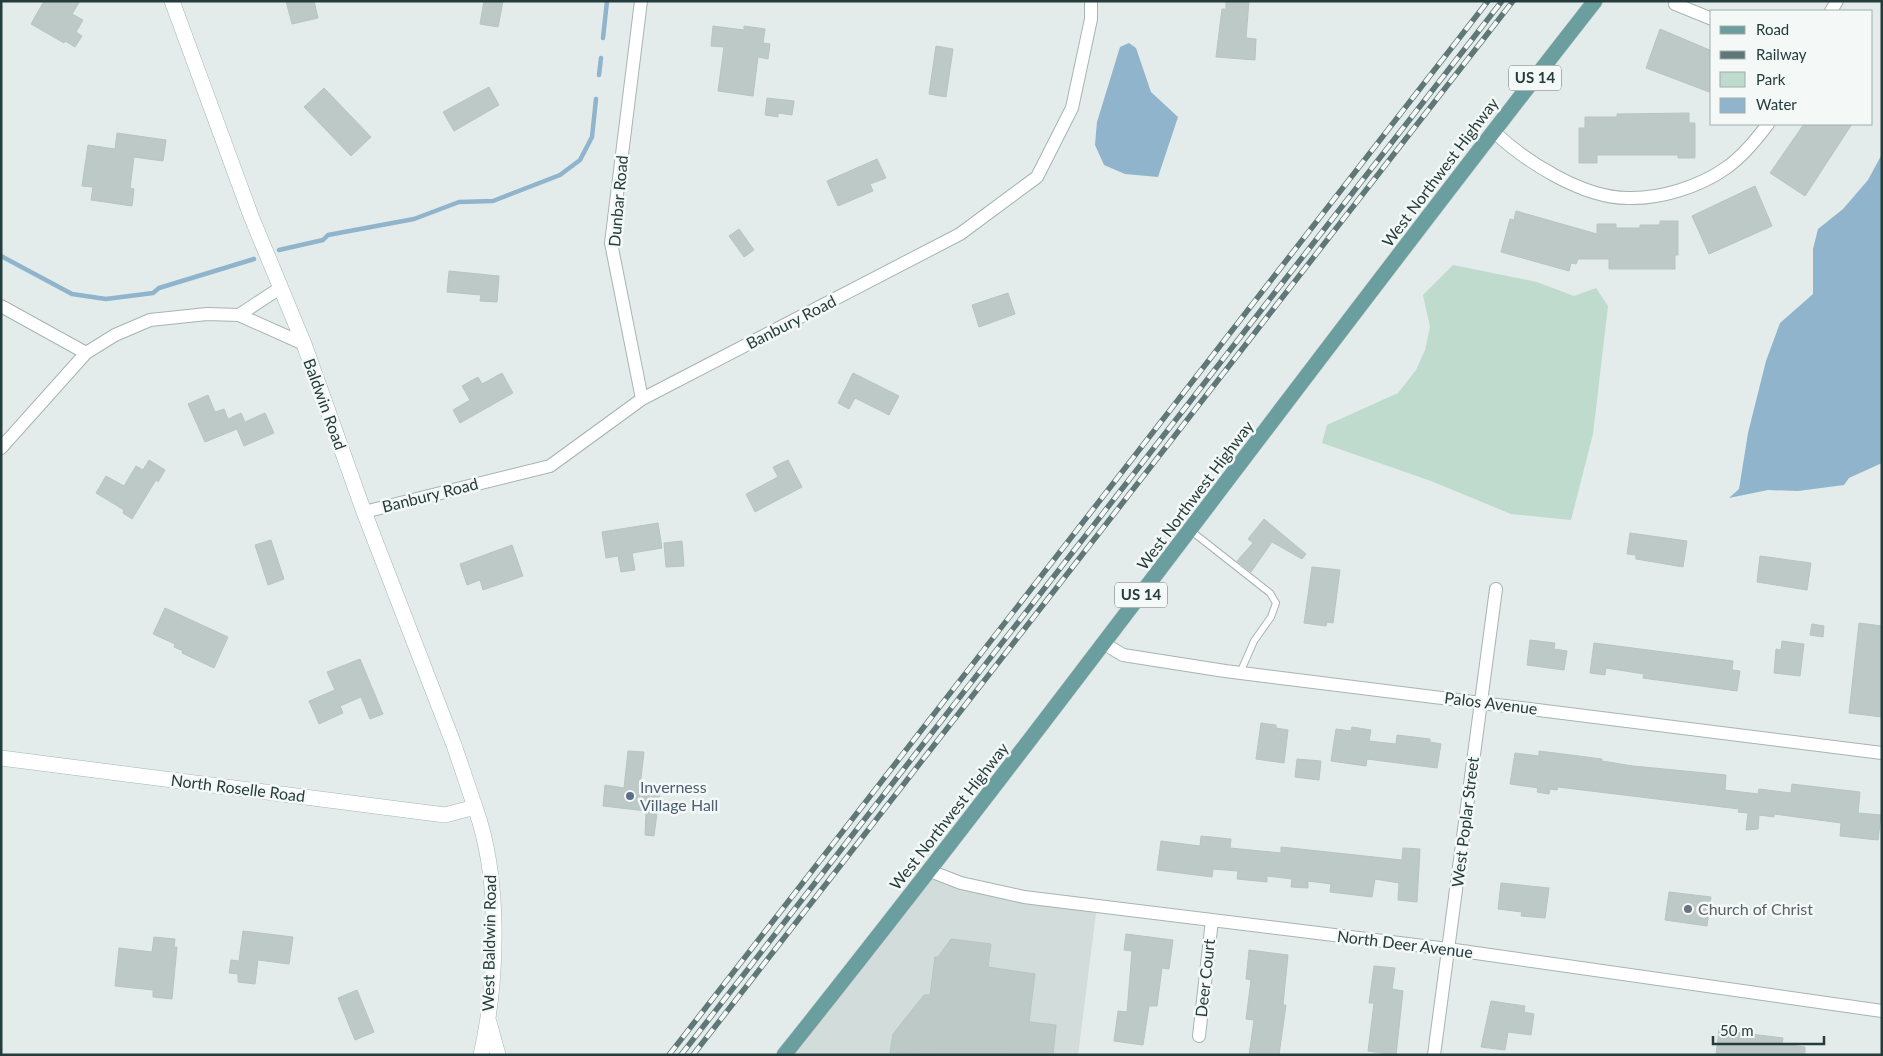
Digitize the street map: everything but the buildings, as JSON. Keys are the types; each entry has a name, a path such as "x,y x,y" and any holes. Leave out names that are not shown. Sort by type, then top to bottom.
{"main road":[{"name":"West Northwest Highway","path":"784,1055 930,870 1493,131 1595,1"}],"street":[{"name":"Baldwin Road","path":"172,1 247,206 304,344 364,512 454,745 475,807"},
{"name":"Dunbar Road","path":"641,1 611,243 642,399"},
{"name":"Banbury Road","path":"364,512 550,466 642,399 960,234 1037,177 1072,108 1091,19 1091,1"},
{"path":"1675,4 1710,18"},
{"path":"1493,131 1545,170 1570,183 1603,195 1627,198 1662,195 1692,185 1725,168 1756,140 1767,125"},
{"path":"239,315 280,288"},
{"path":"1,306 86,353"},
{"path":"1,448 86,353 115,334 150,320 207,314 239,315 304,344"},
{"name":"West Poplar Street","path":"1434,1055 1496,588"},
{"name":"Palos Avenue","path":"1103,643 1123,655 1240,673 1481,701 1882,753"},
{"name":"North Roselle Road","path":"1,758 445,815 475,807"},
{"name":"West Baldwin Road","path":"475,807 484,832 490,863 492,898 489,1021 481,1055"},
{"name":"North Deer Avenue","path":"930,870 961,883 1024,898 1448,949 1882,1011"},
{"name":"Deer Court","path":"1199,1036 1212,920"},
{"name":"West Baldwin Road","path":"489,1021 498,1055"}],"lane":[{"path":"1190,530 1270,593 1276,603 1271,617 1254,642 1240,673"}],"shaded area":[{"path":"930,871 1097,906 1078,1055 784,1055"}],"green space":[{"path":"1453,265 1537,282 1574,296 1596,288 1608,306 1593,434 1571,520 1511,514 1431,481 1322,443 1327,425 1398,393 1416,370 1425,350 1430,327 1423,295"}],"water":[{"path":"1129,43 1136,48 1151,92 1178,117 1158,177 1125,174 1104,165 1095,145 1097,122 1120,47"},
{"path":"1882,154 1882,463 1849,478 1844,485 1798,491 1768,490 1729,498 1739,489 1748,433 1766,361 1780,323 1813,294 1813,249 1818,229 1843,209 1868,180"}],"waterway":[{"path":"603,38 607,1"},
{"path":"599,75 601,58"},
{"path":"279,250 323,240 328,235 414,219 459,202 493,201 560,175 580,160 592,137 596,99"},
{"path":"1,256 72,294 106,299 153,293 159,288 254,259"}],"railway":[{"path":"669,1055 1488,1"},
{"path":"681,1055 1502,1"},
{"path":"693,1055 1513,1"}],"place":[{"name":"Inverness Village Hall","path":"630,796"},
{"name":"Church of Christ","path":"1688,909"}]}
